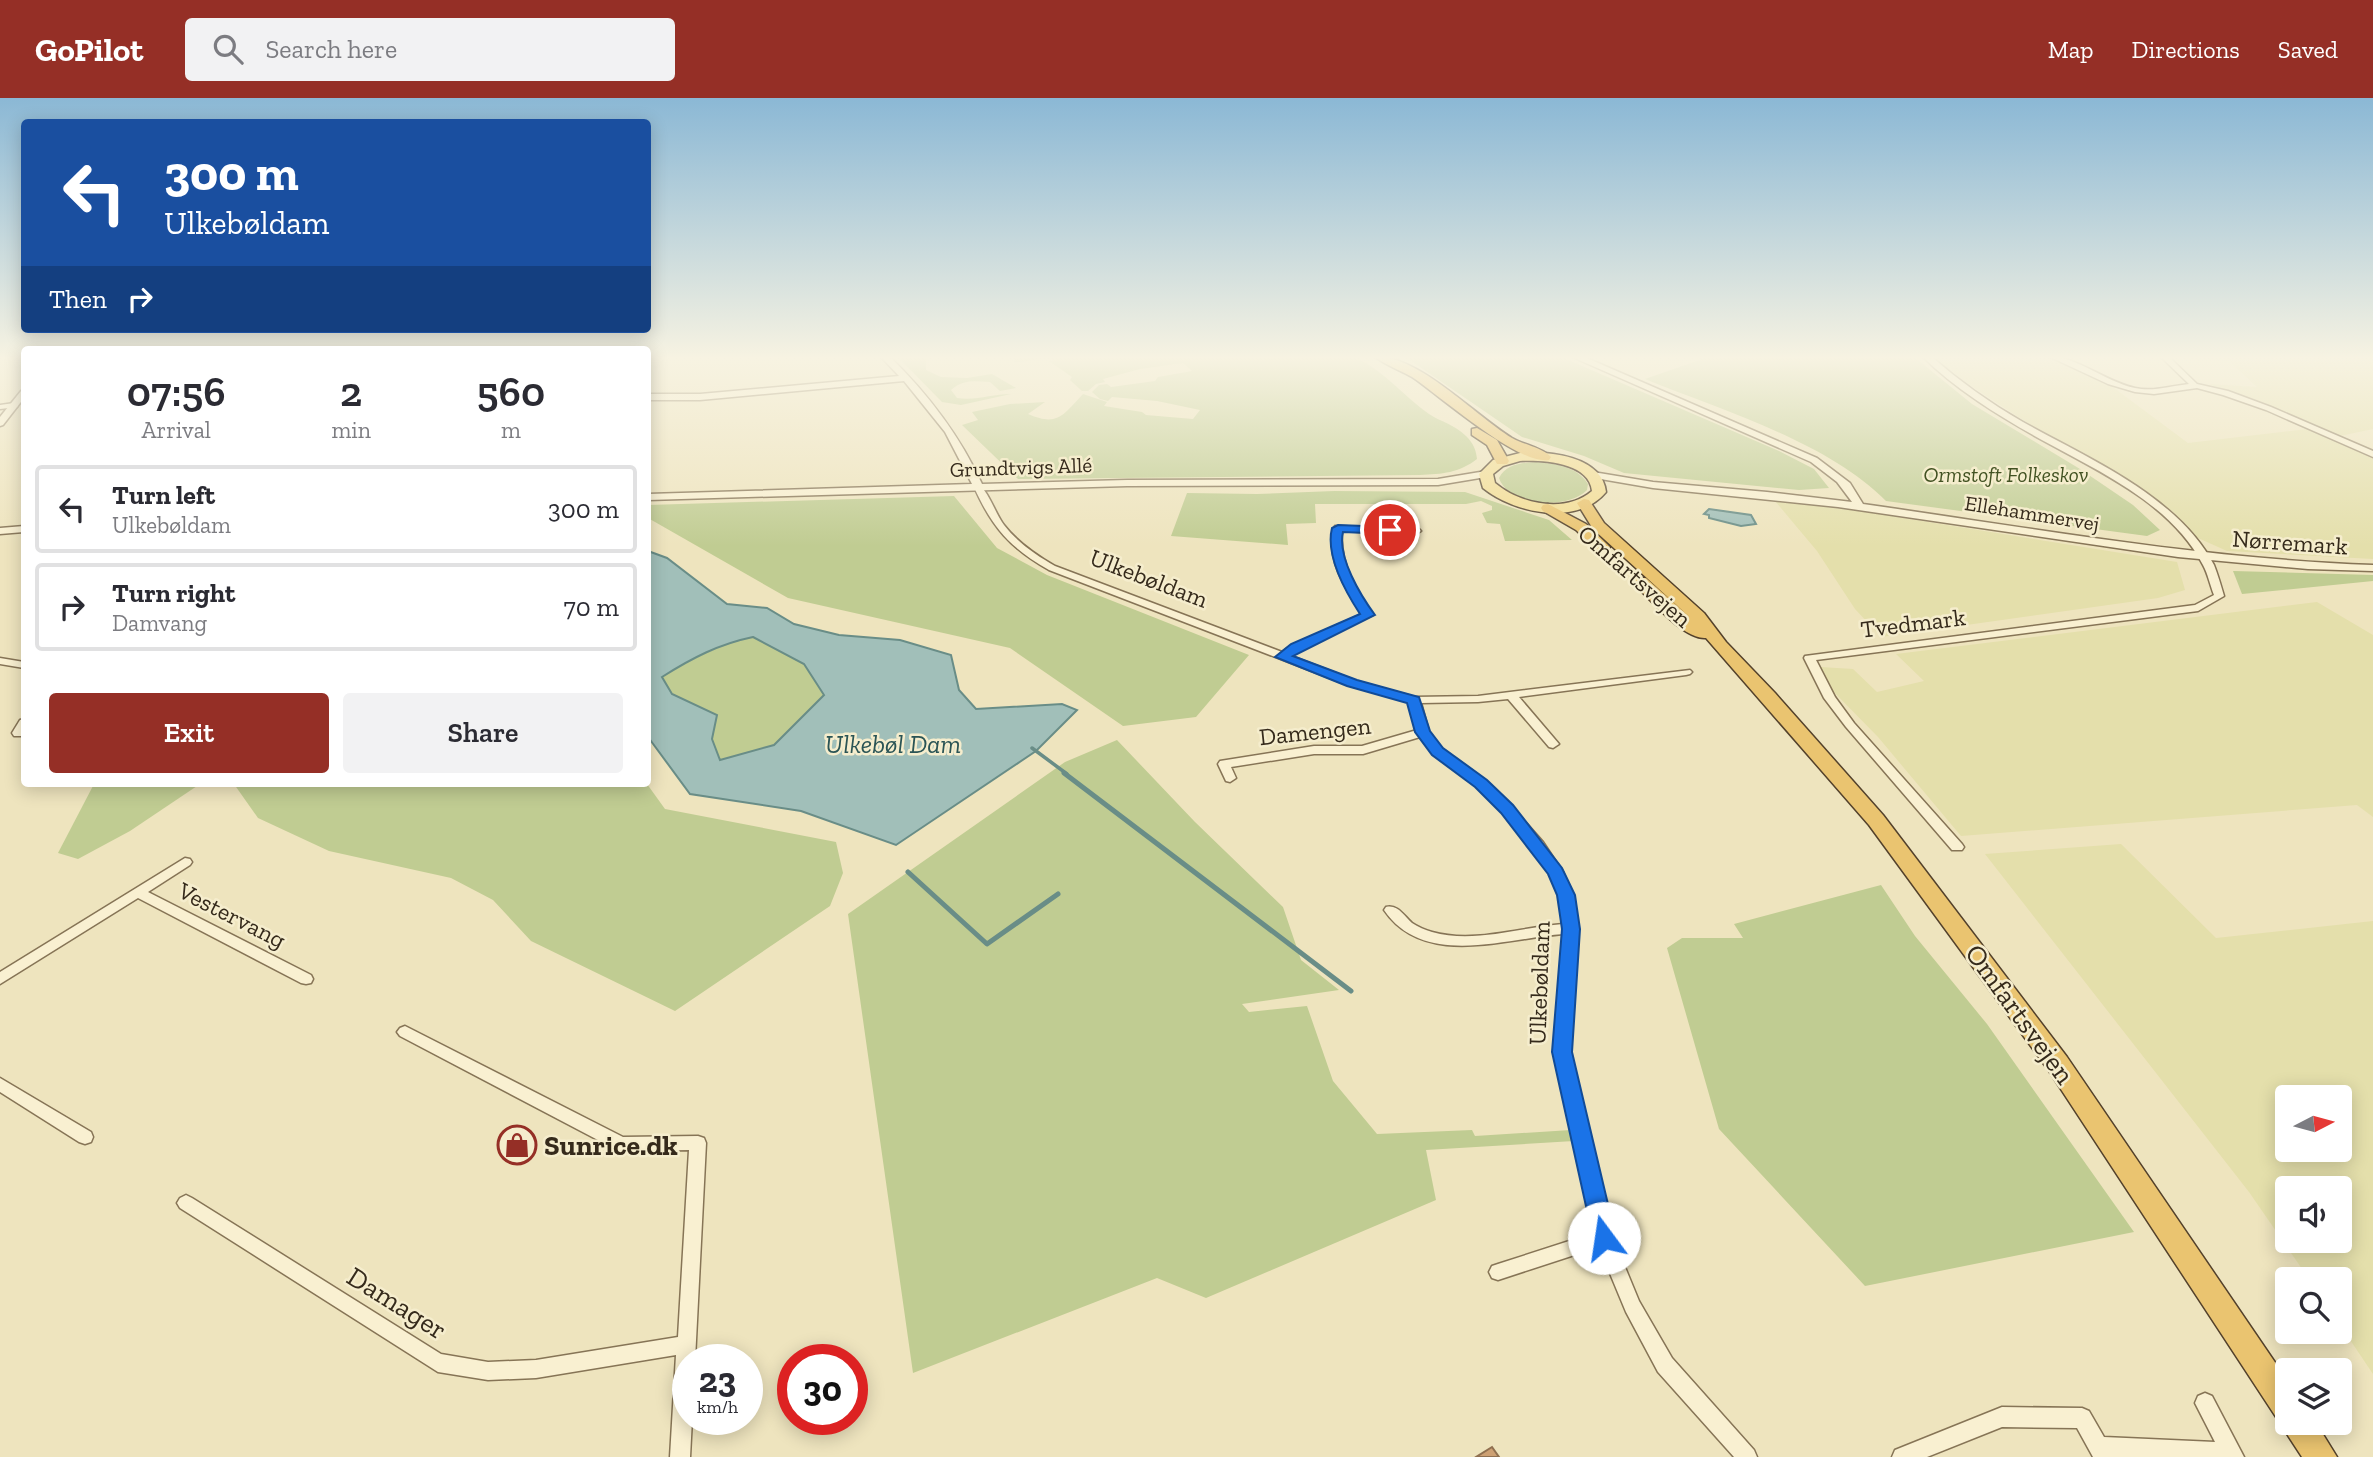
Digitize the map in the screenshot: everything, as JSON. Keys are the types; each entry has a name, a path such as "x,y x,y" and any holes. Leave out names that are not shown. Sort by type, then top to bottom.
{"highway":[{"path":"1461,419 1492,443 1502,461"},
{"path":"1478,419 1509,442 1544,457"},
{"name":"Omfartsvejen","path":"1584,503 1598,526 1698,616 1720,646 1769,697 1876,820 2042,1041 2275,1388"},
{"name":"Omfartsvejen","path":"1548,508 1581,527 1680,619 1720,646"},
{"path":"2306,1435 2321,1457"}],"main road":[{"path":"1544,457 1576,465 1592,475 1598,482 1599,492 1584,503 1548,508 1520,503 1492,489 1486,481 1486,474 1502,461 1544,457"}],"street":[{"path":"943,419 965,456 978,487"},
{"path":"1720,419 1814,460 1852,491 1859,506"},
{"path":"2014,419 2133,489 2164,512 2204,557"},
{"path":"2292,419 2373,454"},
{"name":"Grundtvigs Allé","path":"1438,482 1486,474"},
{"name":"Ellehammervej","path":"1592,475 1645,485 1749,493 1859,506 2078,541 2204,557"},
{"name":"Grundtvigs Allé","path":"651,497 1141,483 1438,482 1492,489"},
{"name":"Ellehammervej","path":"1599,492 1645,485"},
{"name":"Ulkebøldam","path":"978,487 999,528 1016,547 1034,558 1130,600 1282,657 1352,683 1414,700 1444,702 1686,672"},
{"path":"0,529 21,528"},
{"path":"1282,657 1296,647 1368,615 1352,592 1335,541 1338,528 1416,531"},
{"name":"Nørremark","path":"2204,557 2278,564 2373,568"},
{"name":"Tvedmark","path":"1957,847 1850,725 1830,698 1809,658 2199,608 2219,596 2215,576 2204,557"},
{"path":"0,660 21,664"},
{"path":"1510,694 1553,744"},
{"name":"Ulkebøldam","path":"1414,700 1423,732 1437,751 1490,792 1538,845 1556,872 1566,895 1571,929 1562,1052 1604,1238 1632,1306 1665,1365 1746,1457"},
{"name":"Damengen","path":"1230,778 1224,764 1314,750 1363,750 1423,732"},
{"name":"Vestervang","path":"0,979 184,862"},
{"name":"Vestervang","path":"137,892 306,979"},
{"path":"1391,910 1411,929 1437,939 1469,940 1545,929 1571,929"},
{"path":"405,1032 621,1143 698,1143 685,1344"},
{"path":"0,1084 85,1137"},
{"name":"Damager","path":"186,1203 438,1363 488,1371 536,1370 672,1347"},
{"path":"1498,1272 1604,1238"},
{"path":"2205,1403 2234,1455"},
{"path":"1902,1457 2002,1417 2082,1418 2102,1452 2234,1455"},
{"path":"680,1457 681,1435"}],"shaded area":[{"path":"2022,419 2156,419 2188,443 2308,429 2373,456 2373,559 2227,551 2198,538 2172,511 2141,489"},
{"path":"2298,419 2373,419 2373,429 2340,436"},
{"path":"1775,501 1866,512 2177,562 2185,590 2158,598 1881,637 1855,609 1817,551"},
{"path":"2317,602 2373,635 2373,817 2357,805 1961,836 1878,737 1827,685 1820,667 1853,669 1877,692 1924,681 1896,654"},
{"path":"2121,844 2216,938 2373,921 2373,1374 2352,1343 2352,1267 2301,1267 2291,1253 2352,1253 2352,1176 2275,1176 2275,1230 2249,1192 1985,854"}],"green space":[{"path":"1439,419 1468,439 1475,449 1477,459 1457,470 1420,475 1018,479 962,425 978,420"},
{"path":"1496,419 1706,419 1814,469 1829,488 1799,490 1624,473 1584,456 1522,437"},
{"name":"Ormstoft Folkeskov","path":"1747,419 1998,419 2080,469 2133,505 2160,530 2147,536 1886,501 1835,461"},
{"path":"1536,462 1558,465 1578,473 1588,484 1587,490 1567,501 1553,503 1526,500 1505,488 1499,478 1502,473 1510,467"},
{"path":"1465,492 1549,520 1572,540 1505,541 1500,524 1487,523 1482,513 1492,510 1492,506 1481,501 1466,504 1315,504 1316,523 1286,524 1288,545 1171,536 1187,493"},
{"path":"954,496 997,548 1047,575 1249,655 1196,717 1123,726 1010,648 788,598 651,520 651,505"},
{"path":"2233,571 2373,575 2373,581 2242,594"},
{"path":"753,637 804,664 824,695 774,745 719,760 712,739 717,715 672,694 662,677 706,653"},
{"path":"1117,740 1195,822 1283,907 1301,960 1339,990 1242,1004 1249,1012 1307,1006 1333,1081 1377,1134 1472,1130 1475,1136 1571,1130 1574,1141 1426,1150 1436,1200 1206,1298 1157,1278 913,1373 848,914 1065,762"},
{"path":"92,787 196,787 130,831 78,859 58,853"},
{"path":"236,787 649,787 665,809 836,842 843,873 830,906 675,1011 531,941 493,900 451,878 329,851 258,818"},
{"path":"1881,885 1915,936 1987,1024 2134,1232 1865,1286 1719,1129 1667,948 1682,938 1743,938 1734,924"}],"water":[{"path":"1709,509 1751,515 1756,524 1741,526 1709,518 1709,515 1704,514"},
{"name":"Ulkebøl Dam","path":"651,552 667,558 727,604 767,608 794,624 839,635 900,640 951,655 959,690 976,709 1062,704 1077,710 1036,751 896,845 801,811 690,794 651,741","holes":["753,637 804,664 824,695 774,745 720,760 712,739 717,715 672,694 662,677 706,652"]}],"building":[{"path":"1492,1447 1499,1457 1476,1457"}],"waterway":[{"path":"1032,748 1067,774"},
{"path":"1064,773 1351,991"},
{"path":"908,872 987,944 1058,894"}],"place":[{"name":"Sunrice.dk","path":"517,1145"}],"route":[{"path":"1390,530 1338,528 1335,541 1352,592 1368,615 1296,647 1282,657 1352,683 1414,700 1423,732 1437,751 1481,783 1507,809 1538,845 1556,872 1566,895 1571,929 1562,1052 1604,1238"}]}
